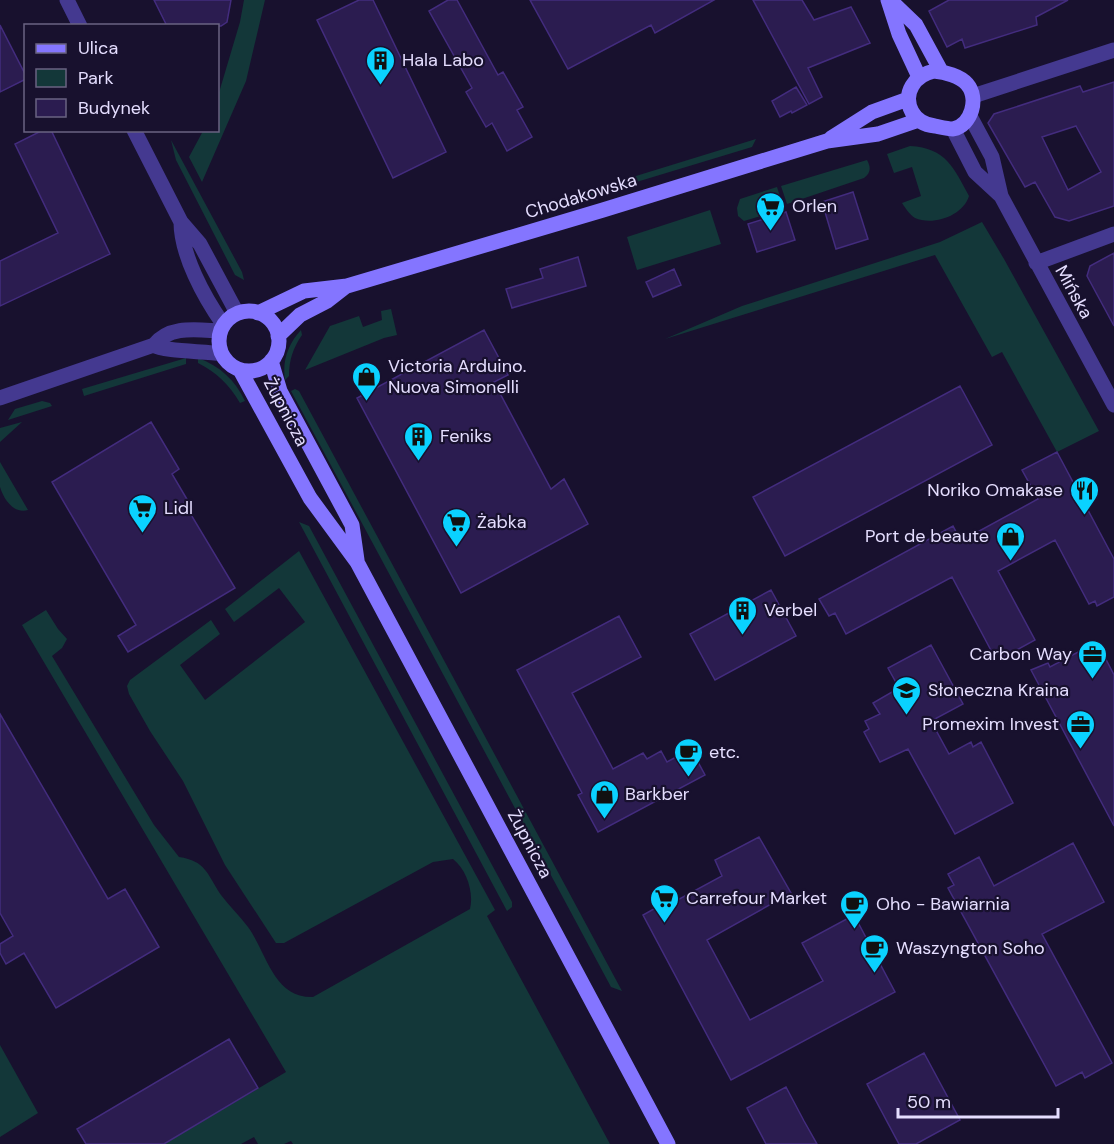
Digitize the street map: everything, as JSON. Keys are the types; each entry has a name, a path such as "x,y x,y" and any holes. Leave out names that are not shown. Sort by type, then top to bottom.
{"street":[{"path":"67,0 79,24"},
{"path":"889,0 916,24 941,71"},
{"path":"889,0 899,34 919,77"},
{"path":"973,96 1114,50"},
{"path":"941,71 962,79 969,86 973,96 970,117 953,129 932,126 919,120 910,109 908,99 910,90 919,77 926,73 941,71"},
{"name":"Chodakowska","path":"826,141 872,112 908,99"},
{"name":"Mińska","path":"970,117 992,157 1001,196 1113,399"},
{"name":"Chodakowska","path":"258,313 304,291 346,286 826,141 878,134 919,120"},
{"name":"Mińska","path":"953,129 975,172 1001,196"},
{"path":"135,132 181,222 200,244 237,314"},
{"path":"0,398 154,345 160,337 169,333 222,328 237,314 250,311 271,321 278,336 279,345 271,361 257,370 240,370 232,366 221,354 219,346 222,328 186,253 181,238 181,222"},
{"path":"1036,263 1114,234"},
{"name":"Chodakowska","path":"278,336 300,315 327,301 346,286"},
{"path":"154,345 166,350 192,350 221,354"},
{"name":"Żupnicza","path":"271,361 280,391 352,525 357,562"},
{"name":"Żupnicza","path":"240,370 310,498 329,527 357,562 668,1144"}],"green space":[{"path":"244,0 265,0 246,81 202,182 189,157 202,132 219,132 219,93 240,22"},
{"path":"756,139 752,147 585,196 584,192"},
{"path":"171,140 242,272 244,280 235,275 176,160"},
{"path":"910,146 941,155 953,168 969,196 961,209 946,218 930,221 915,218 908,211 902,203 921,196 912,167 894,173 887,154"},
{"path":"867,160 870,170 864,178 787,204 781,186"},
{"path":"777,187 784,209 744,221 738,216 737,208 740,199"},
{"path":"710,210 721,244 637,270 627,237"},
{"path":"982,222 1099,431 1057,452 1002,352 992,357 935,255 665,339 742,306 940,242"},
{"path":"391,309 397,335 384,338 305,370 330,326 359,316 363,327 382,320 381,311"},
{"path":"301,330 302,335 291,359 289,376 285,380 284,366 287,353"},
{"path":"186,358 186,364 84,396 82,389"},
{"path":"198,358 213,365 226,375 237,387 245,401 240,403 222,380 198,363"},
{"path":"295,389 299,391 622,991 611,987 291,391"},
{"path":"42,401 52,406 8,420 15,409"},
{"path":"22,422 0,442 0,428"},
{"path":"0,462 28,510 14,508 4,497 0,487"},
{"path":"299,522 309,526 512,902 512,907 507,911"},
{"path":"299,551 495,910 487,916 610,1144 293,1144 291,1141 284,1144 258,1144 254,1137 241,1144 164,1144 286,1072 22,625 46,610 67,639 62,648 52,656 154,825 179,857 195,862 205,870 221,895 248,927 280,982 289,990 300,995 313,997 470,909 471,896 466,875 453,859 433,862 284,943 276,943 225,865 183,781 150,731 129,694 127,686 130,680 211,620 220,634 180,665 205,700 305,622 279,588 234,622 225,609"},
{"path":"0,1045 38,1113 0,1137"}],"building":[{"path":"154,0 231,0 227,22 221,26 219,24 166,24"},
{"name":"Hala Labo","path":"359,0 373,0 446,152 393,178 317,20"},
{"path":"448,0 457,0 498,75 503,72 523,107 517,110 532,137 507,151 492,123 486,127 466,92 472,88 429,11"},
{"path":"530,0 714,0 655,33 651,25 568,69"},
{"path":"753,0 802,0 814,20 851,7 870,43 808,68 822,97 809,104"},
{"path":"949,0 1068,0 1036,17 1037,25 965,48 962,39 947,47 929,11"},
{"path":"0,25 24,72 24,80 0,92"},
{"path":"1114,82 1114,206 1069,221 1055,217 1035,182 1025,187 988,123 994,114 1080,86 1083,92","holes":["1076,126 1101,172 1068,190 1042,137"]},
{"path":"796,87 807,105 780,117 772,101"},
{"path":"39,132 52,132 110,254 0,306 0,261 58,233 15,144"},
{"path":"853,192 868,239 836,249 822,202"},
{"name":"Orlen","path":"786,212 795,240 757,252 748,224"},
{"path":"1114,253 1114,326 1087,276 1090,266"},
{"path":"578,257 586,286 512,308 506,289 543,278 540,269"},
{"path":"674,269 681,285 653,297 646,282"},
{"name":"Feniks","path":"484,330 508,375 494,382 551,489 564,479 588,524 461,593 357,398"},
{"path":"960,386 992,445 785,556 753,497"},
{"name":"Lidl","path":"151,422 179,469 172,474 188,501 184,503 235,588 128,652 118,636 136,625 52,482"},
{"path":"1057,452 1114,559 1114,597 1097,606 1095,601 1089,604 1055,540 998,571 1035,640 1002,658 999,653 994,656 952,577 846,634 835,613 829,616 819,599 953,526 961,541 1038,499 1022,470"},
{"name":"Verbel","path":"771,590 796,636 715,680 690,634"},
{"path":"619,616 641,657 572,693 613,769 643,753 647,759 661,751 667,762 691,749 705,775 598,832 578,795 582,793 517,670"},
{"path":"1097,642 1114,675 1114,826 1031,670 1048,663 1050,667"},
{"path":"931,645 963,704 931,721 949,754 971,742 973,747 981,742 1013,803 955,834 908,749 880,762 864,732 869,729 865,721 880,714 873,703 899,688 888,668"},
{"path":"0,714 108,899 125,889 159,947 56,1008 24,953 6,964 0,953 0,944 13,936 0,913"},
{"path":"759,837 791,893 707,940 750,1020 823,981 802,943 854,915 895,992 731,1080 643,915 659,906 661,909 722,876 715,860"},
{"path":"1073,843 1104,902 1042,934 1112,1063 1085,1078 1082,1072 1056,1086 948,888 954,885 948,874 979,857 994,886"},
{"path":"229,1039 258,1088 164,1144 86,1144 77,1129"},
{"path":"924,1053 960,1120 916,1144 899,1144 867,1084"},
{"path":"786,1087 817,1144 766,1144 747,1108"}],"place":[{"name":"Hala Labo","path":"381,86"},
{"name":"Orlen","path":"771,232"},
{"name":"Victoria Arduino. Nuova Simonelli","path":"367,402"},
{"name":"Feniks","path":"419,462"},
{"name":"Noriko Omakase","path":"1084,516"},
{"name":"Lidl","path":"143,534"},
{"name":"Żabka","path":"456,548"},
{"name":"Port de beaute","path":"1010,562"},
{"name":"Verbel","path":"743,636"},
{"name":"Carbon Way","path":"1093,680"},
{"name":"Słoneczna Kraina","path":"907,716"},
{"name":"Promexim Invest","path":"1080,750"},
{"name":"etc.","path":"688,778"},
{"name":"Barkber","path":"604,820"},
{"name":"Carrefour Market","path":"665,924"},
{"name":"Oho - Bawiarnia","path":"855,930"},
{"name":"Waszyngton Soho","path":"875,974"}]}
